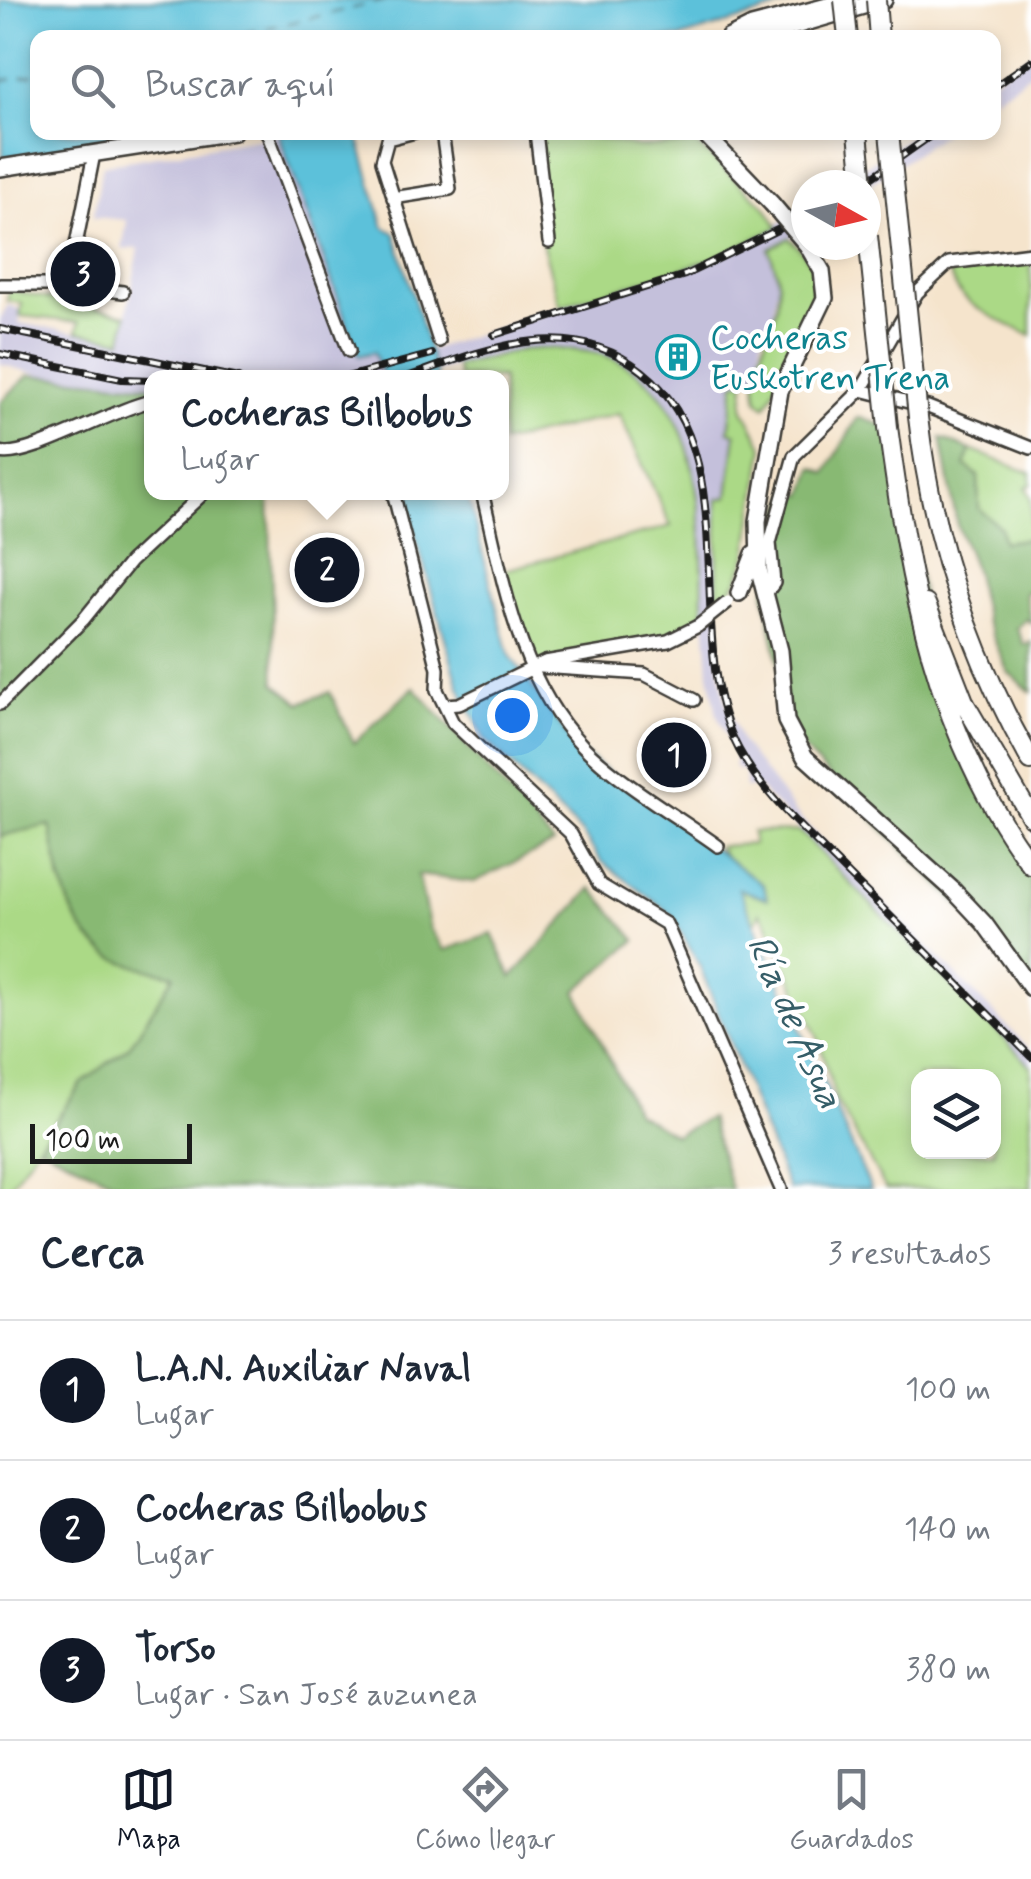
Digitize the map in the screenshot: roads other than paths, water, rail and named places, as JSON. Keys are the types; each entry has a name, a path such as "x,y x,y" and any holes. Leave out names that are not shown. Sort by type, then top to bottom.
{"highway":[{"path":"847,0 848,30"},
{"path":"876,0 879,30"},
{"path":"859,140 862,170"},
{"path":"890,140 924,469 954,591 998,700 1031,760"},
{"path":"870,260 888,427 915,605 946,706 981,783 1031,864"},
{"path":"898,497 912,559 946,660 997,763 1031,817"}],"main road":[{"path":"744,30 847,0"},
{"path":"781,30 884,0"},
{"path":"0,168 182,140"},
{"path":"711,140 791,226"},
{"path":"734,598 757,545 777,401 825,298 822,270 816,260"},
{"path":"757,545 780,651 786,721 805,757 953,890 984,923 1031,988"}],"street":[{"path":"270,140 349,350"},
{"path":"392,140 384,143 382,161 440,341"},
{"path":"393,198 450,189 443,140"},
{"path":"537,140 549,242"},
{"path":"68,285 94,154"},
{"path":"445,705 459,704 528,668 580,654 668,642 698,626 734,598 774,583 770,543 794,456 861,390 917,293 938,269 970,258 1031,253"},
{"path":"0,285 68,285 123,292"},
{"path":"861,390 928,407 1031,448"},
{"path":"0,452 14,456 26,452 66,431 144,404"},
{"path":"0,704 83,620 130,562 196,500"},
{"path":"395,500 438,669 436,690 454,723 571,834 599,884 666,924 780,1189"},
{"path":"484,500 528,668 548,700 583,747 718,846"},
{"path":"528,668 644,674 694,700"}],"water":[{"path":"0,0 804,0 707,30 30,30 30,140 127,140 3,158"},
{"path":"281,140 359,140 384,227 395,233 435,370 380,370 374,352 359,356"},
{"name":"Ría de Asua","path":"409,500 469,500 509,654 577,749 764,885 767,899 739,889 871,1189 788,1189 700,967 671,914 601,861 582,833 485,740 459,687 407,507"}],"railway":[{"path":"1001,82 1031,61"},
{"path":"881,171 925,140"},
{"path":"494,335 685,275 791,223"},
{"path":"0,329 199,370"},
{"path":"428,370 525,342 585,344 614,354 642,371 675,407 694,450 704,498 713,655 722,704 739,750 789,816 1031,1057"},
{"path":"0,354 122,379 144,380"},
{"path":"373,370 432,354"}],"place":[{"name":"Torso","path":"83,274"},
{"name":"Cocheras Euskotren Trena","path":"678,357"},
{"name":"Cocheras Bilbobus","path":"327,570"},
{"name":"L.A.N. Auxiliar Naval","path":"674,755"}]}
